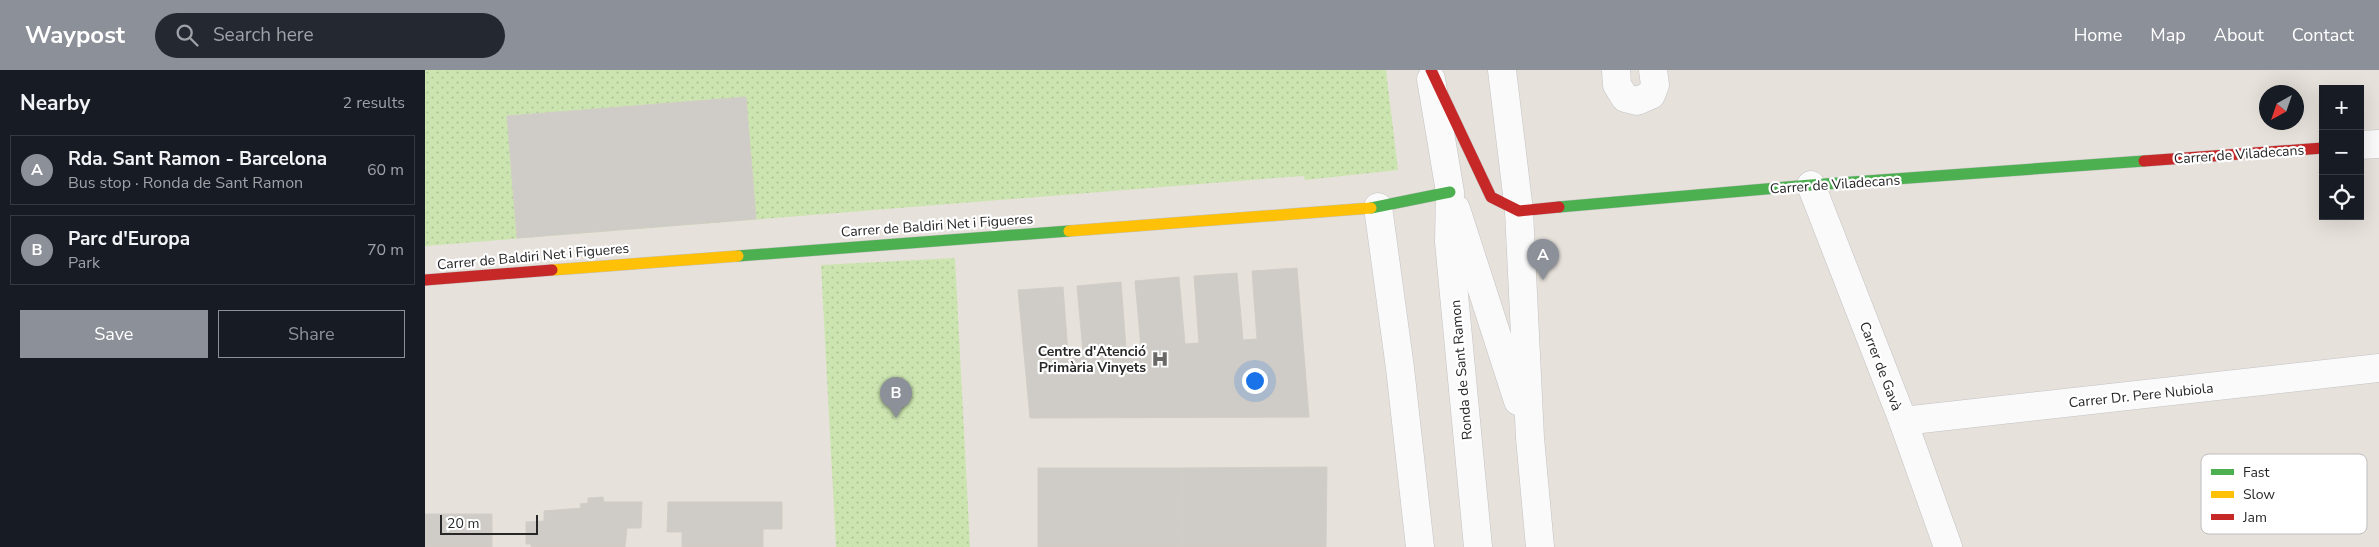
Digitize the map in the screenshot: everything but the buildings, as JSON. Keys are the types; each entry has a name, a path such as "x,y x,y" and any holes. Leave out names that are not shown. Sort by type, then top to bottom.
{"street":[{"name":"Ronda de Sant Ramon","path":"1430,70 1450,192 1467,240 1529,438"},
{"name":"Carrer de Viladecans","path":"1430,70 1491,198 1519,211 1811,186 2319,148"},
{"name":"Ronda de Sant Ramon","path":"1502,70 1519,211 1529,438 1540,547"},
{"path":"1616,70 1617,85 1625,98 1637,101 1651,95 1655,85 1653,70"},
{"path":"2364,146 2379,144"},
{"name":"Carrer de Gavà","path":"1811,186 1903,421 1948,547"},
{"name":"Ronda de Sant Ramon","path":"1450,192 1449,242 1478,547"},
{"name":"Carrer de Baldiri Net i Figueres","path":"425,280 1378,208 1450,192"},
{"path":"1378,208 1400,368 1420,547"},
{"name":"Carrer Dr. Pere Nubiola","path":"1903,421 2379,368"}],"green space":[{"path":"425,70 1386,70 1398,170 1305,180 1304,176 1288,177 425,246"},
{"path":"955,258 970,547 836,547 821,265"}],"traffic: fast":[{"path":"1559,207 1811,185 2144,161"},
{"path":"1371,208 1450,192"},
{"path":"738,256 1069,231"}],"traffic: slow":[{"path":"1069,231 1371,208"},
{"path":"552,270 738,256"}],"traffic: jam":[{"path":"1431,70 1491,197 1519,211 1559,207"},
{"path":"2144,161 2319,148"},
{"path":"425,280 552,270"}],"place":[{"name":"Rda. Sant Ramon - Barcelona","path":"1543,280"},
{"name":"Centre d'Atenció Primària Vinyets","path":"1160,359"},
{"name":"Parc d'Europa","path":"896,418"}]}
